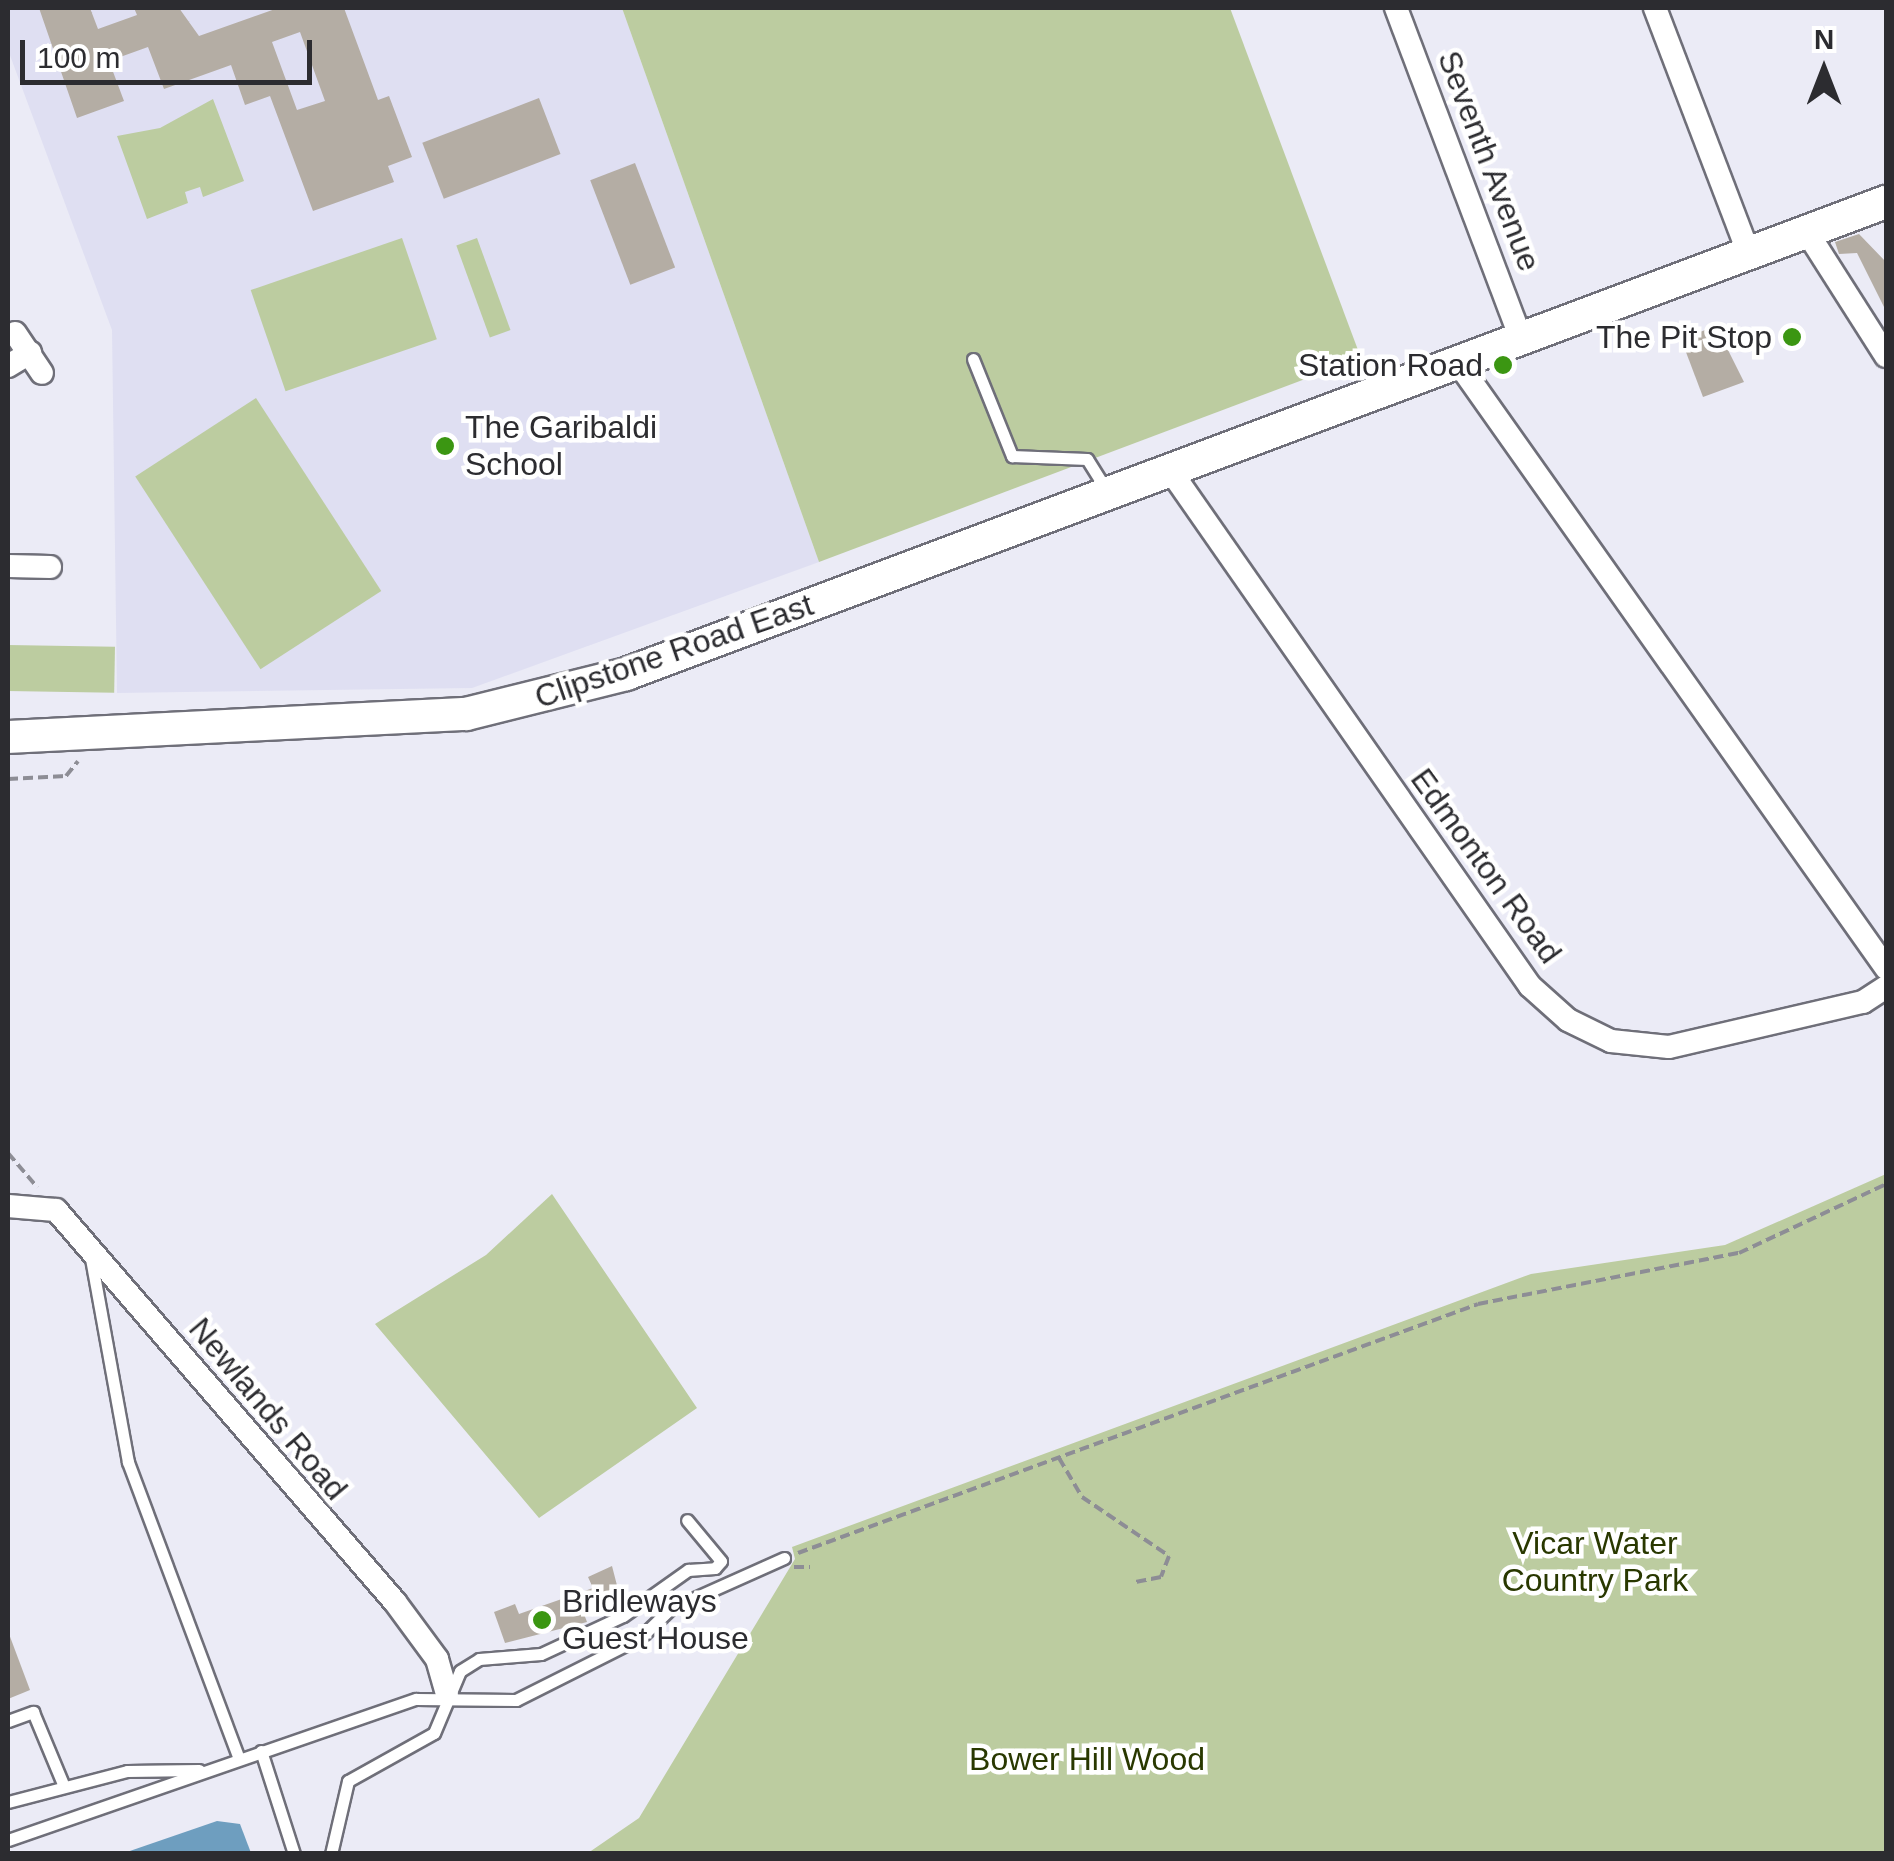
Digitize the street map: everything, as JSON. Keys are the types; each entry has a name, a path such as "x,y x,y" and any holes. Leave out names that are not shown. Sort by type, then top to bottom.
{"main road":[{"name":"Clipstone Road East","path":"8,738 391,721 536,699 1170,470 1886,202"}],"street":[{"name":"Seventh Avenue","path":"1396,8 1520,337"},
{"path":"1661,9 1749,254"},
{"path":"1806,232 1886,356"},
{"path":"8,366 36,363 16,333"},
{"path":"1456,360 1886,968"},
{"name":"Edmonton Road","path":"1170,470 1530,986 1568,1020 1611,1041 1669,1047 1863,1002 1886,987"},
{"path":"8,566 50,568"},
{"path":"8,1206 56,1210"},
{"name":"Newlands Road","path":"56,1210 395,1602 437,1660 447,1694"}],"lane":[{"path":"973,359 1012,456 1087,459 1108,492"},
{"path":"90,1248 128,1462 239,1759"},
{"path":"330,1854 348,1781 388,1767 434,1733 447,1694 479,1659 542,1654 623,1616 688,1570 715,1568 721,1561 687,1520"},
{"path":"8,1840 261,1751 447,1694 516,1700 566,1680 641,1637 670,1608 784,1558"},
{"path":"8,1721 33,1712 63,1784"},
{"path":"261,1751 294,1854"},
{"path":"8,1802 63,1784 127,1770 207,1770"}],"path":[{"path":"8,779 66,776 100,734"},
{"path":"8,1153 56,1210"},
{"path":"784,1558 1478,1304 1738,1253 1886,1184"},
{"path":"1059,1458 1082,1497 1168,1556 1161,1577 1135,1582"}],"shaded area":[{"name":"The Garibaldi School","path":"8,8 622,8 819,562 472,688 117,693 112,330 8,50"}],"green space":[{"path":"622,8 1230,8 1361,358 819,562"},
{"path":"213,99 244,181 203,197 200,187 185,192 188,203 147,219 117,136 160,128"},
{"path":"402,238 437,339 286,391 251,290"},
{"path":"477,238 511,330 490,338 456,246"},
{"path":"256,398 381,591 260,669 135,476"},
{"path":"8,645 115,647 114,693 8,691"},
{"name":"Vicar Water Country Park","path":"1886,1174 1886,1853 588,1853 639,1818 795,1559 792,1547 1531,1274 1725,1245"},
{"path":"552,1194 697,1408 539,1518 375,1324 486,1255"}],"water":[{"path":"217,1821 240,1824 251,1853 124,1853"}],"building":[{"path":"39,8 90,8 98,29 137,15 134,8 179,8 199,36 278,8 344,8 378,100 389,96 412,157 388,166 394,182 313,211 270,96 245,105 231,65 164,89 148,47 109,61 124,101 77,118","holes":["300,32 325,101 297,110 272,42"]},
{"path":"539,98 561,154 444,199 422,143"},
{"path":"635,163 675,268 630,285 590,180"},
{"path":"1859,234 1886,262 1886,311 1857,253 1839,254 1835,242"},
{"path":"1716,326 1744,382 1703,397 1681,339"},
{"name":"Bridleways Guest House","path":"612,1566 620,1597 584,1614 587,1622 505,1643 494,1612 515,1604 519,1614 593,1588 588,1577"},
{"path":"8,1635 30,1690 8,1699"}],"place":[{"name":"The Pit Stop","path":"1792,337"},
{"name":"Station Road","path":"1503,365"},
{"name":"The Garibaldi School","path":"445,446"},
{"name":"Bridleways Guest House","path":"542,1620"}],"park label":[{"name":"Bower Hill Wood","path":"1087,1759"}]}
